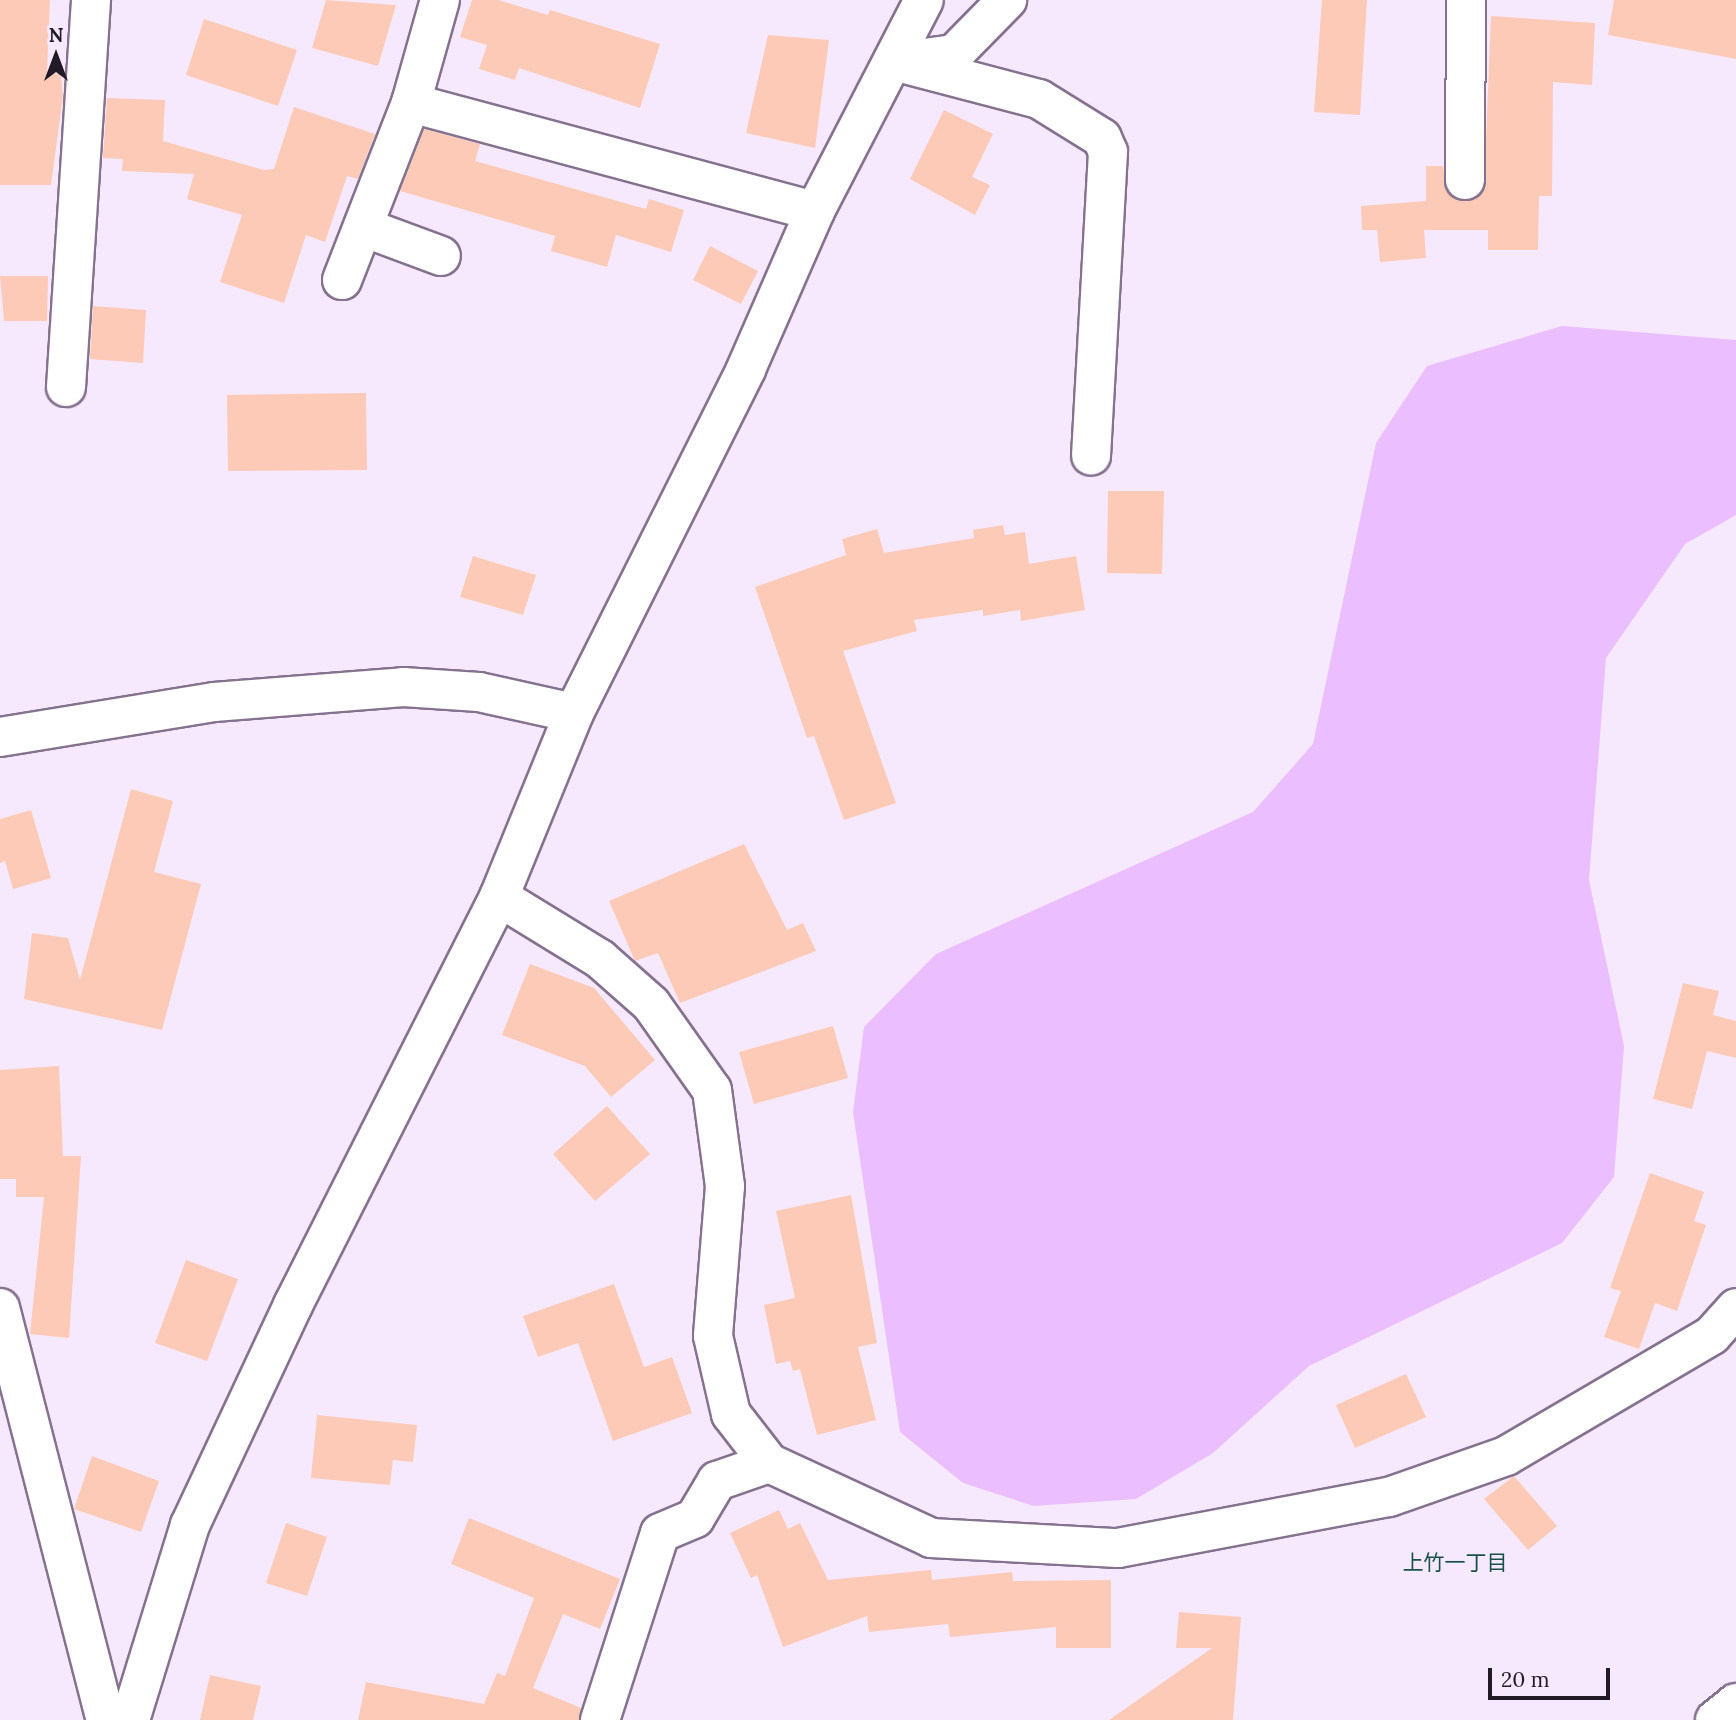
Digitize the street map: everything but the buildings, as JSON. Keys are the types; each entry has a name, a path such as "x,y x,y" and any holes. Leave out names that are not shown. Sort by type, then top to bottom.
{"main road":[{"path":"66,387 91,0"},
{"path":"342,280 411,103 440,0"},
{"path":"130,1720 190,1525 293,1305 499,897 574,713 746,369 815,211 898,62 924,0"},
{"path":"898,62 954,54 1007,0"},
{"path":"1465,180 1466,0"},
{"path":"898,62 1039,99 1102,138 1108,152 1091,456"},
{"path":"411,103 815,211"},
{"path":"363,228 441,256"},
{"path":"0,737 214,702 403,687 479,692 574,713"},
{"path":"499,897 600,959 651,1003 712,1090 725,1186 715,1362 731,1414 769,1463 931,1538 1118,1548 1389,1497 1506,1455 1712,1335 1736,1308"},
{"path":"0,1308 13,1427 106,1720"},
{"path":"600,1720 660,1533 695,1518 717,1481 769,1463"},
{"path":"1715,1720 1736,1703"}],"shaded area":[{"path":"1562,326 1736,340 1736,515 1685,544 1606,658 1589,880 1624,1046 1614,1177 1562,1243 1309,1366 1213,1453 1136,1499 1034,1506 963,1483 900,1432 853,1112 864,1027 936,954 1253,812 1313,744 1376,443 1427,366"}],"district":[{"name":"上竹一丁目","path":"1455,1563"}]}
